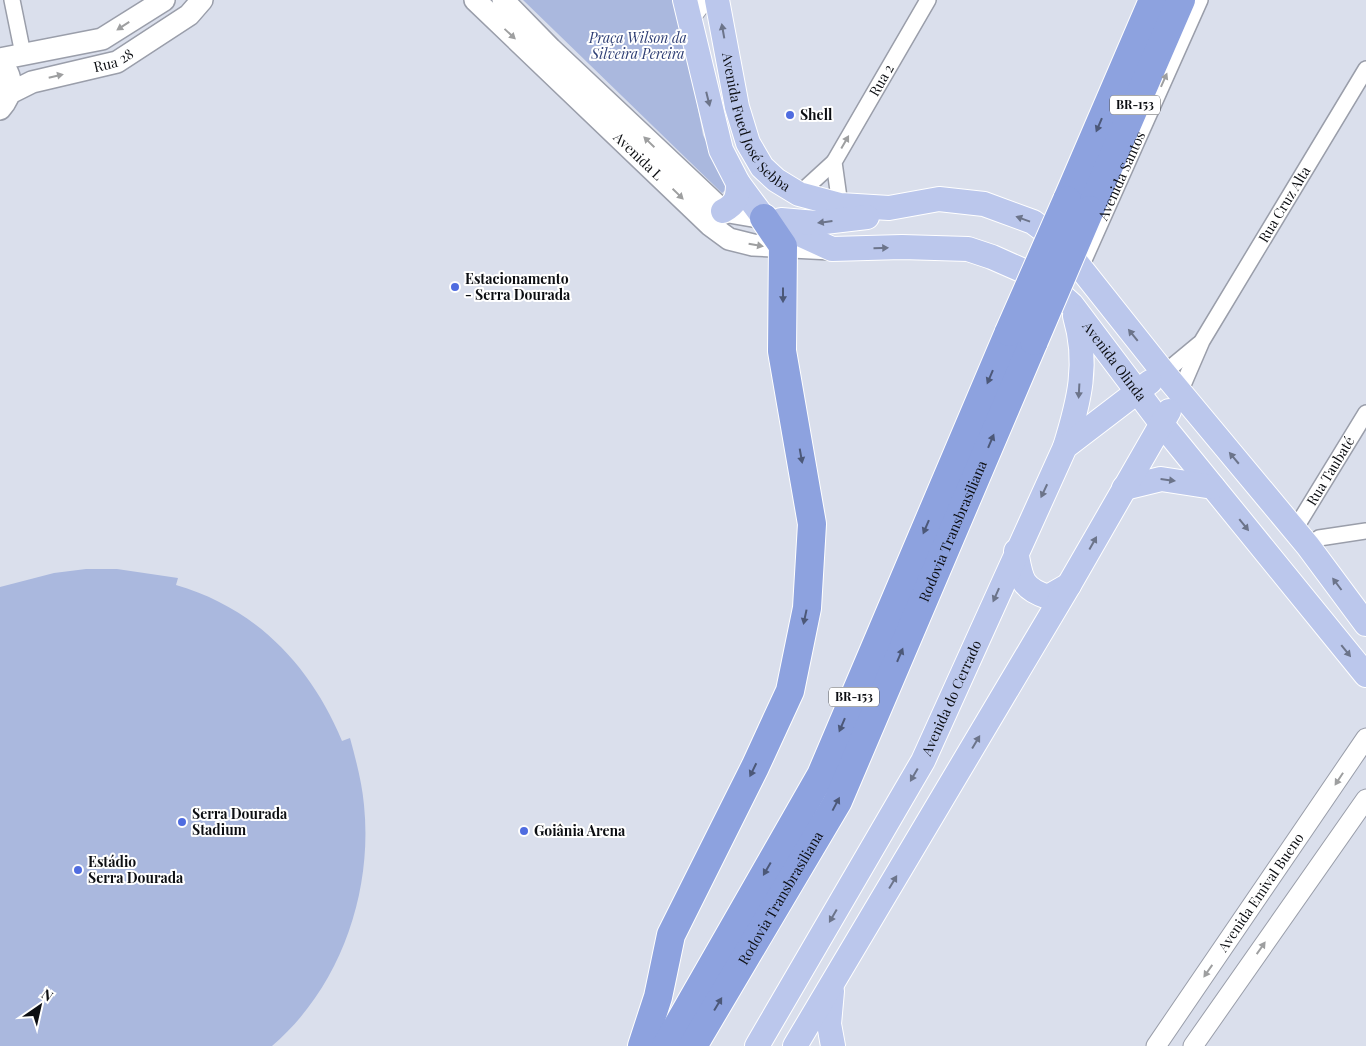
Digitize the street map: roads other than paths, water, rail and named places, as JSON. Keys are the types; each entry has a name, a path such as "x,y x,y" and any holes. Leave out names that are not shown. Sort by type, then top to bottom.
{"highway":[{"name":"Rodovia Transbrasiliana","path":"666,1046 821,775 1021,337 1078,205 1153,0"},
{"name":"Rodovia Transbrasiliana","path":"1078,205 1181,0"},
{"path":"642,1046 658,997 671,935 755,767 790,691 807,608 812,524 782,351 783,246 764,218"},
{"name":"Rodovia Transbrasiliana","path":"693,1046 838,801 1021,337"}],"main road":[{"name":"Rua 28","path":"0,61 23,54 102,39 164,0"},
{"name":"Rua 28","path":"5,101 32,82 117,62 188,15 202,0"},
{"name":"Avenida L","path":"475,0 545,55 723,211"},
{"name":"Avenida L","path":"503,0 545,55 710,225 729,238 768,247 783,246 811,250 832,249"},
{"name":"Avenida Fued José Sebba","path":"717,0 737,107 748,143 762,167 776,180 799,194 840,205"},
{"path":"687,11 721,150 738,183 764,218"},
{"path":"0,61 9,74 5,101"},
{"path":"723,211 734,205 738,197 738,183"},
{"path":"764,218 799,194"},
{"path":"723,211 764,218 816,223 865,217 889,208 939,199 984,204 1033,222 1060,242 1164,373 1302,538 1366,624"},
{"path":"840,205 889,208"},
{"name":"Avenida Olinda","path":"764,218 832,249 902,247 980,252 1044,280 1072,305 1161,423 1366,675"},
{"path":"1065,447 1079,402 1082,340 1072,305"},
{"name":"Avenida do Cerrado","path":"762,1039 923,761 1016,551 1065,447 1136,391 1164,373"},
{"path":"762,1039 788,1026 806,1041 832,984 1069,585 1180,392"},
{"path":"1124,488 1161,479 1213,487"},
{"path":"1016,551 1021,580 1034,592 1048,597 1069,585"},
{"path":"832,984 829,1017 833,1046"}],"street":[{"path":"12,0 23,54"},
{"path":"687,11 704,0"},
{"name":"Rua 2","path":"799,194 834,162 928,0"},
{"name":"Avenida Santos","path":"1080,269 1200,0"},
{"name":"Rua Cruz Alta","path":"1180,392 1202,341 1366,69"},
{"path":"834,162 840,205"},
{"name":"Rua Cruz Alta","path":"1164,373 1202,341"},
{"name":"Rua Taubaté","path":"1302,538 1366,413"},
{"path":"1302,538 1319,538 1366,531"},
{"name":"Avenida Emival Bueno","path":"1156,1046 1316,814 1366,738"},
{"path":"1193,1046 1326,853 1366,799"},
{"path":"1316,814 1325,819 1331,828 1332,833 1326,853"}],"place":[{"name":"Shell","path":"790,115"},
{"name":"Estacionamento - Serra Dourada","path":"455,287"},
{"name":"Serra Dourada Stadium","path":"182,822"},
{"name":"Goiânia Arena","path":"524,831"},
{"name":"Estádio Serra Dourada","path":"78,870"}],"park label":[{"name":"Praça Wilson da Silveira Pereira","path":"638,46"}]}
